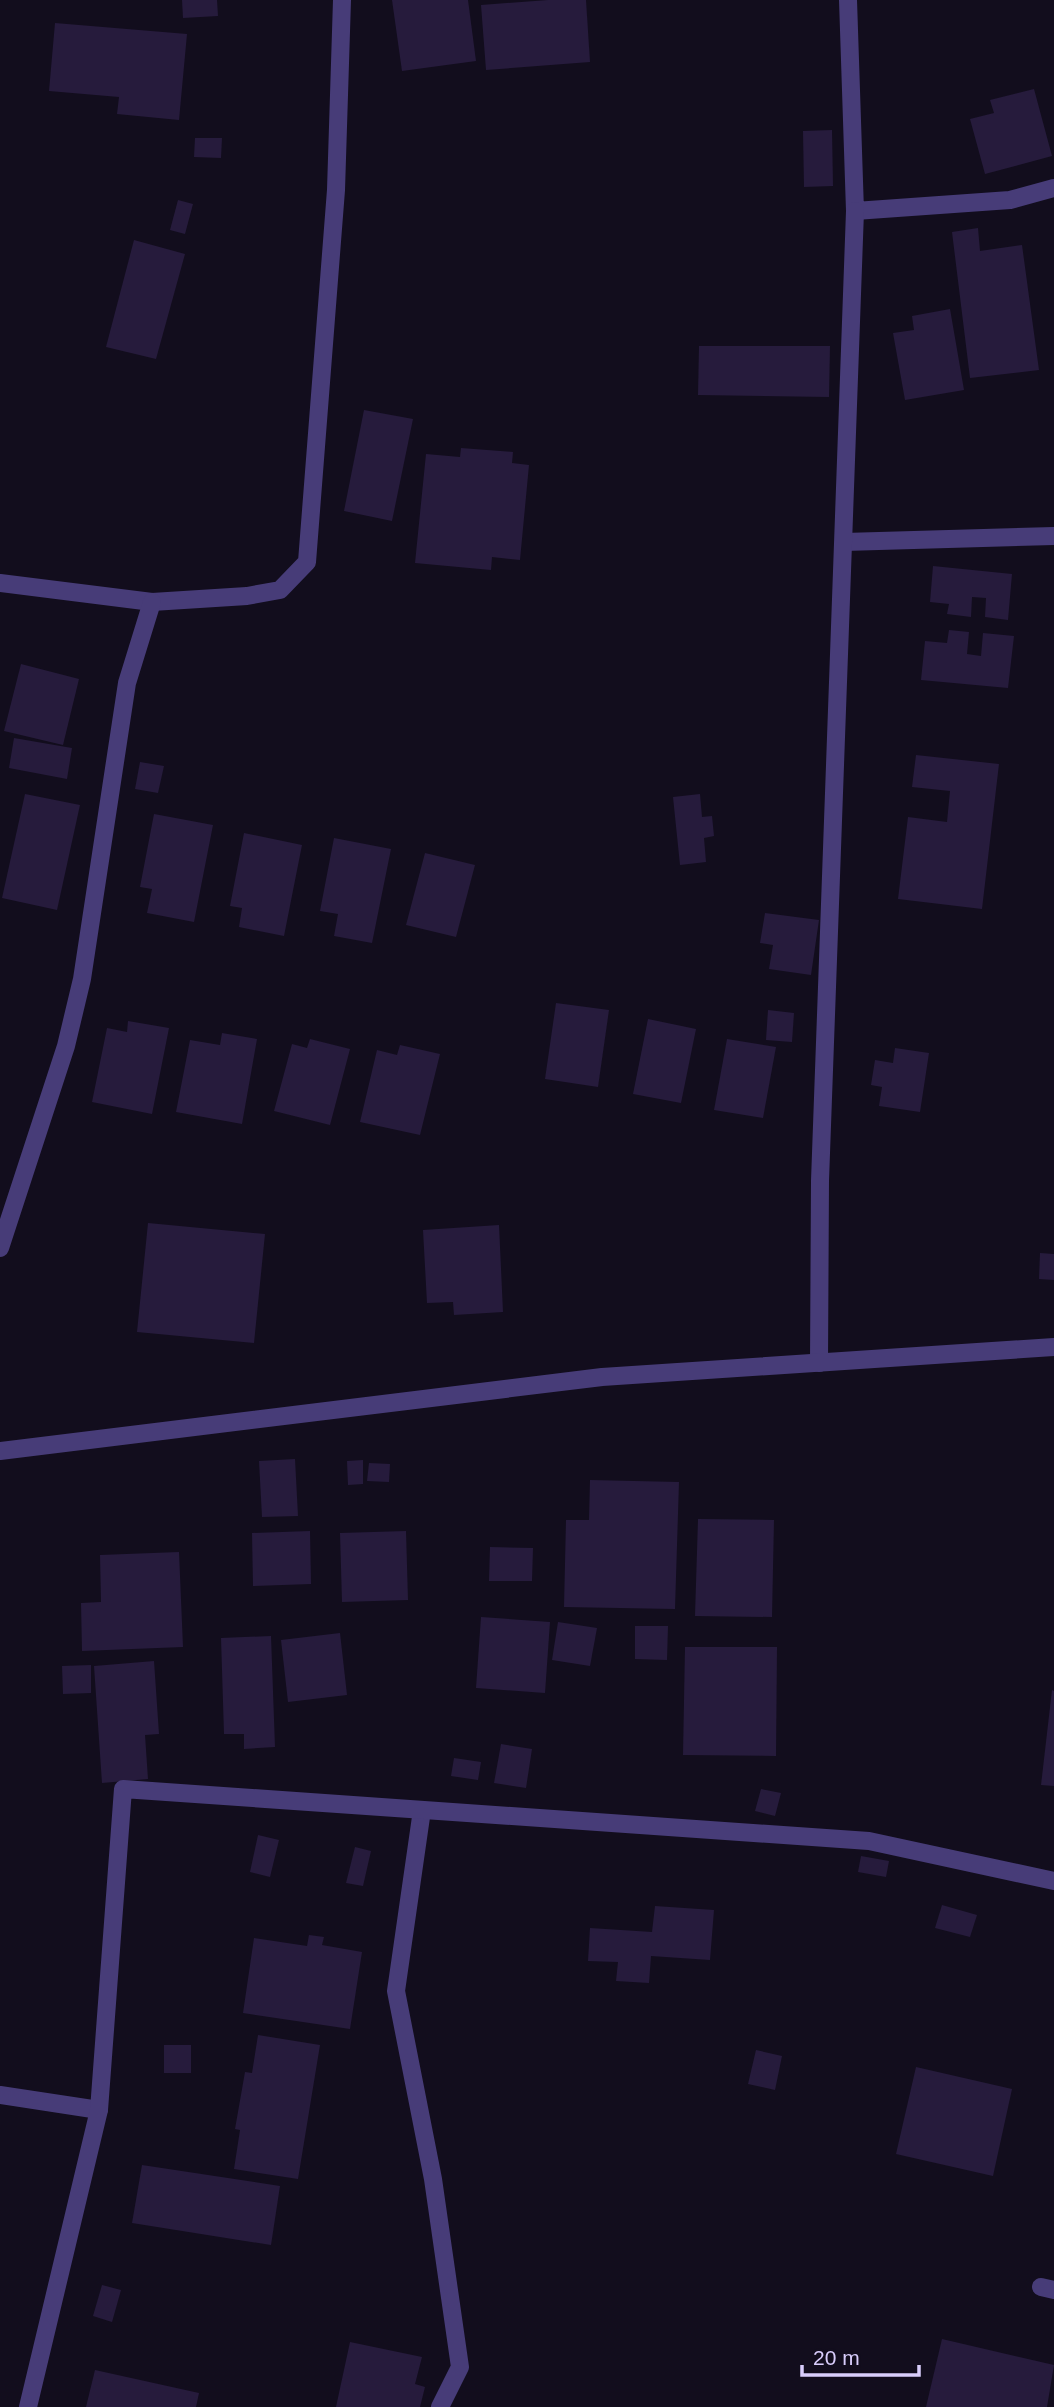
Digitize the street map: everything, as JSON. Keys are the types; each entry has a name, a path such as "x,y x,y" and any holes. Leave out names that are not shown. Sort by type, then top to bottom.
{"street":[{"path":"0,583 152,602 247,596 280,590 307,562 336,190 342,0"},
{"path":"818,1363 820,1181 855,211 848,0"},
{"path":"855,211 1010,200 1054,188"},
{"path":"844,542 1054,536"},
{"path":"0,1248 66,1046 79,992 127,683 152,602"},
{"path":"0,1451 602,1377 1054,1347"},
{"path":"28,2407 99,2110 122,1789 869,1841 1054,1881"},
{"path":"422,1810 396,1992 433,2179 460,2367 440,2407"},
{"path":"0,2095 99,2110"}],"building":[{"path":"182,0 217,0 218,16 183,18"},
{"path":"392,0 468,0 476,61 402,71"},
{"path":"586,0 590,62 486,70 481,5"},
{"path":"55,23 187,34 179,120 117,114 119,97 49,91"},
{"path":"1034,89 1052,156 985,174 970,119 994,113 990,100"},
{"path":"832,130 833,186 804,187 803,131"},
{"path":"195,138 222,138 221,158 194,157"},
{"path":"178,200 193,204 185,234 170,230"},
{"path":"978,228 980,251 1022,245 1039,370 970,378 952,232"},
{"path":"134,240 185,254 156,359 106,347"},
{"path":"950,309 964,390 905,400 893,333 914,330 912,316"},
{"path":"699,346 830,346 829,397 698,395"},
{"path":"364,410 413,419 392,521 344,511"},
{"path":"461,448 513,452 512,463 529,465 520,560 492,557 491,570 415,563 426,454 460,457"},
{"path":"933,566 1012,574 1008,620 985,617 986,598 972,597 971,617 947,614 949,604 930,602"},
{"path":"949,630 969,632 967,654 981,656 983,633 1014,636 1008,688 921,680 925,641 947,643"},
{"path":"21,664 79,679 63,745 4,731"},
{"path":"14,738 72,748 67,779 9,768"},
{"path":"916,755 999,764 982,909 898,899 908,817 947,822 950,791 912,787"},
{"path":"140,762 164,766 158,793 135,789"},
{"path":"25,794 80,805 57,910 2,898"},
{"path":"700,794 702,817 712,816 714,836 704,838 706,862 680,865 673,797"},
{"path":"154,814 213,825 194,922 147,913 152,889 140,887"},
{"path":"244,833 302,845 284,936 239,927 242,908 230,906"},
{"path":"334,838 391,849 372,943 334,936 338,914 320,911"},
{"path":"425,853 475,865 456,937 406,925"},
{"path":"765,913 819,920 811,975 769,969 773,945 760,943"},
{"path":"556,1003 609,1010 598,1087 545,1079"},
{"path":"768,1010 794,1013 792,1042 766,1040"},
{"path":"648,1019 696,1029 681,1103 633,1094"},
{"path":"128,1021 169,1028 152,1114 92,1102 107,1028 127,1032"},
{"path":"222,1033 257,1039 242,1124 176,1112 190,1040 220,1045"},
{"path":"310,1039 350,1049 330,1125 274,1111 292,1044 307,1048"},
{"path":"727,1039 776,1047 763,1118 714,1110"},
{"path":"400,1045 440,1054 420,1135 360,1122 377,1050 397,1055"},
{"path":"895,1048 929,1053 920,1112 879,1106 882,1087 871,1085 875,1060 893,1063"},
{"path":"148,1223 265,1234 254,1343 137,1332"},
{"path":"499,1225 503,1312 454,1315 453,1302 427,1303 423,1230"},
{"path":"1040,1253 1054,1254 1054,1280 1039,1279"},
{"path":"295,1459 298,1516 262,1517 259,1461"},
{"path":"363,1460 363,1484 348,1485 347,1461"},
{"path":"369,1463 390,1464 389,1482 367,1481"},
{"path":"590,1480 679,1482 675,1609 564,1607 566,1520 589,1520"},
{"path":"698,1519 774,1520 772,1617 695,1616"},
{"path":"310,1531 311,1584 253,1586 252,1533"},
{"path":"406,1531 408,1600 342,1602 340,1533"},
{"path":"490,1547 533,1548 532,1581 489,1581"},
{"path":"179,1552 183,1647 82,1651 81,1603 101,1602 100,1555"},
{"path":"481,1617 550,1622 545,1693 476,1688"},
{"path":"558,1622 597,1628 590,1666 552,1660"},
{"path":"635,1626 668,1626 667,1660 635,1659"},
{"path":"340,1633 347,1695 288,1702 281,1640"},
{"path":"271,1636 275,1747 244,1749 244,1734 224,1734 221,1638"},
{"path":"685,1647 777,1647 776,1756 683,1755"},
{"path":"154,1661 159,1734 145,1735 148,1779 102,1783 94,1666"},
{"path":"91,1665 91,1693 63,1694 62,1666"},
{"path":"1052,1690 1054,1691 1054,1786 1041,1785"},
{"path":"501,1744 532,1749 526,1788 494,1783"},
{"path":"454,1758 481,1762 478,1780 451,1776"},
{"path":"761,1789 781,1793 775,1816 755,1811"},
{"path":"258,1835 279,1840 270,1877 250,1872"},
{"path":"355,1847 371,1851 363,1886 346,1883"},
{"path":"861,1856 889,1861 886,1877 858,1872"},
{"path":"942,1905 977,1915 970,1937 935,1928"},
{"path":"655,1906 714,1910 710,1960 651,1956 649,1983 616,1981 618,1962 588,1961 590,1928 652,1932"},
{"path":"309,1935 324,1937 322,1945 362,1952 350,2029 243,2013 254,1938 307,1946"},
{"path":"258,2035 320,2045 298,2179 234,2169 240,2130 235,2129 245,2072 252,2073"},
{"path":"164,2045 191,2045 191,2073 164,2073"},
{"path":"756,2050 782,2056 775,2090 748,2084"},
{"path":"916,2067 1012,2089 993,2176 896,2154"},
{"path":"142,2165 280,2186 271,2245 132,2223"},
{"path":"102,2285 121,2290 112,2322 93,2316"},
{"path":"942,2339 1054,2365 1047,2407 926,2407"},
{"path":"350,2342 422,2357 415,2384 425,2387 420,2407 336,2407"},
{"path":"95,2370 199,2393 196,2407 86,2407"}]}
